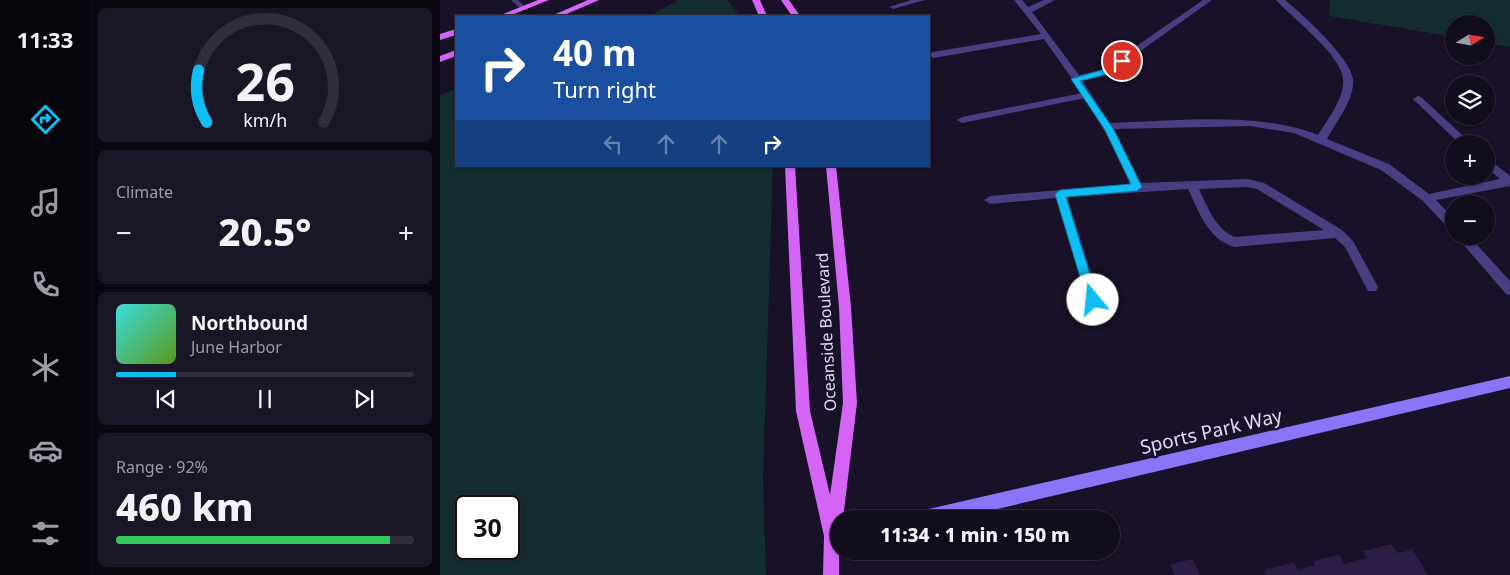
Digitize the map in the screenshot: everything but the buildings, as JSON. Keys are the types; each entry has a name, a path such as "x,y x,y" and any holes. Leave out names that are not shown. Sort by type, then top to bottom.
{"main road":[{"path":"505,15 545,0"},
{"path":"558,15 596,0"},
{"path":"756,0 763,15"},
{"path":"785,0 795,15"},
{"path":"440,37 455,32"},
{"path":"440,59 455,53"},
{"name":"Oceanside Boulevard","path":"790,167 803,411 830,518"},
{"name":"Oceanside Boulevard","path":"831,167 845,307 850,403 838,510"},
{"path":"831,575 833,560"}],"street":[{"path":"893,6 921,0"},
{"path":"1018,0 1046,36 1107,126 1137,187"},
{"path":"1027,12 1051,0"},
{"path":"1075,79 1105,72 1208,0"},
{"path":"1280,0 1293,10 1332,53 1346,73 1346,90 1321,140"},
{"path":"933,56 1046,36"},
{"path":"962,120 1086,95"},
{"path":"1418,99 1458,135"},
{"path":"1107,126 1250,123 1296,130 1385,167 1428,198 1445,217"},
{"path":"1495,168 1509,181"},
{"path":"1428,198 1509,181"},
{"path":"990,200 1137,187 1247,183 1260,186 1338,233 1349,244 1372,286"},
{"path":"1192,185 1212,226 1226,240 1234,242 1338,233"},
{"path":"1060,194 1093,300"},
{"path":"1470,245 1510,290"},
{"name":"Sports Park Way","path":"959,510 1510,382"}],"lane":[{"path":"514,0 524,9"}],"green space":[{"path":"679,0 728,0 739,15 651,15"},
{"path":"1330,0 1510,0 1510,47 1495,44 1495,15 1445,15 1445,35 1329,16"},
{"path":"455,89 455,167 773,167 763,478 766,575 440,575 440,95"}],"route":[{"path":"1093,300 1060,194 1137,187 1109,130 1075,79 1105,72 1122,61"}]}
